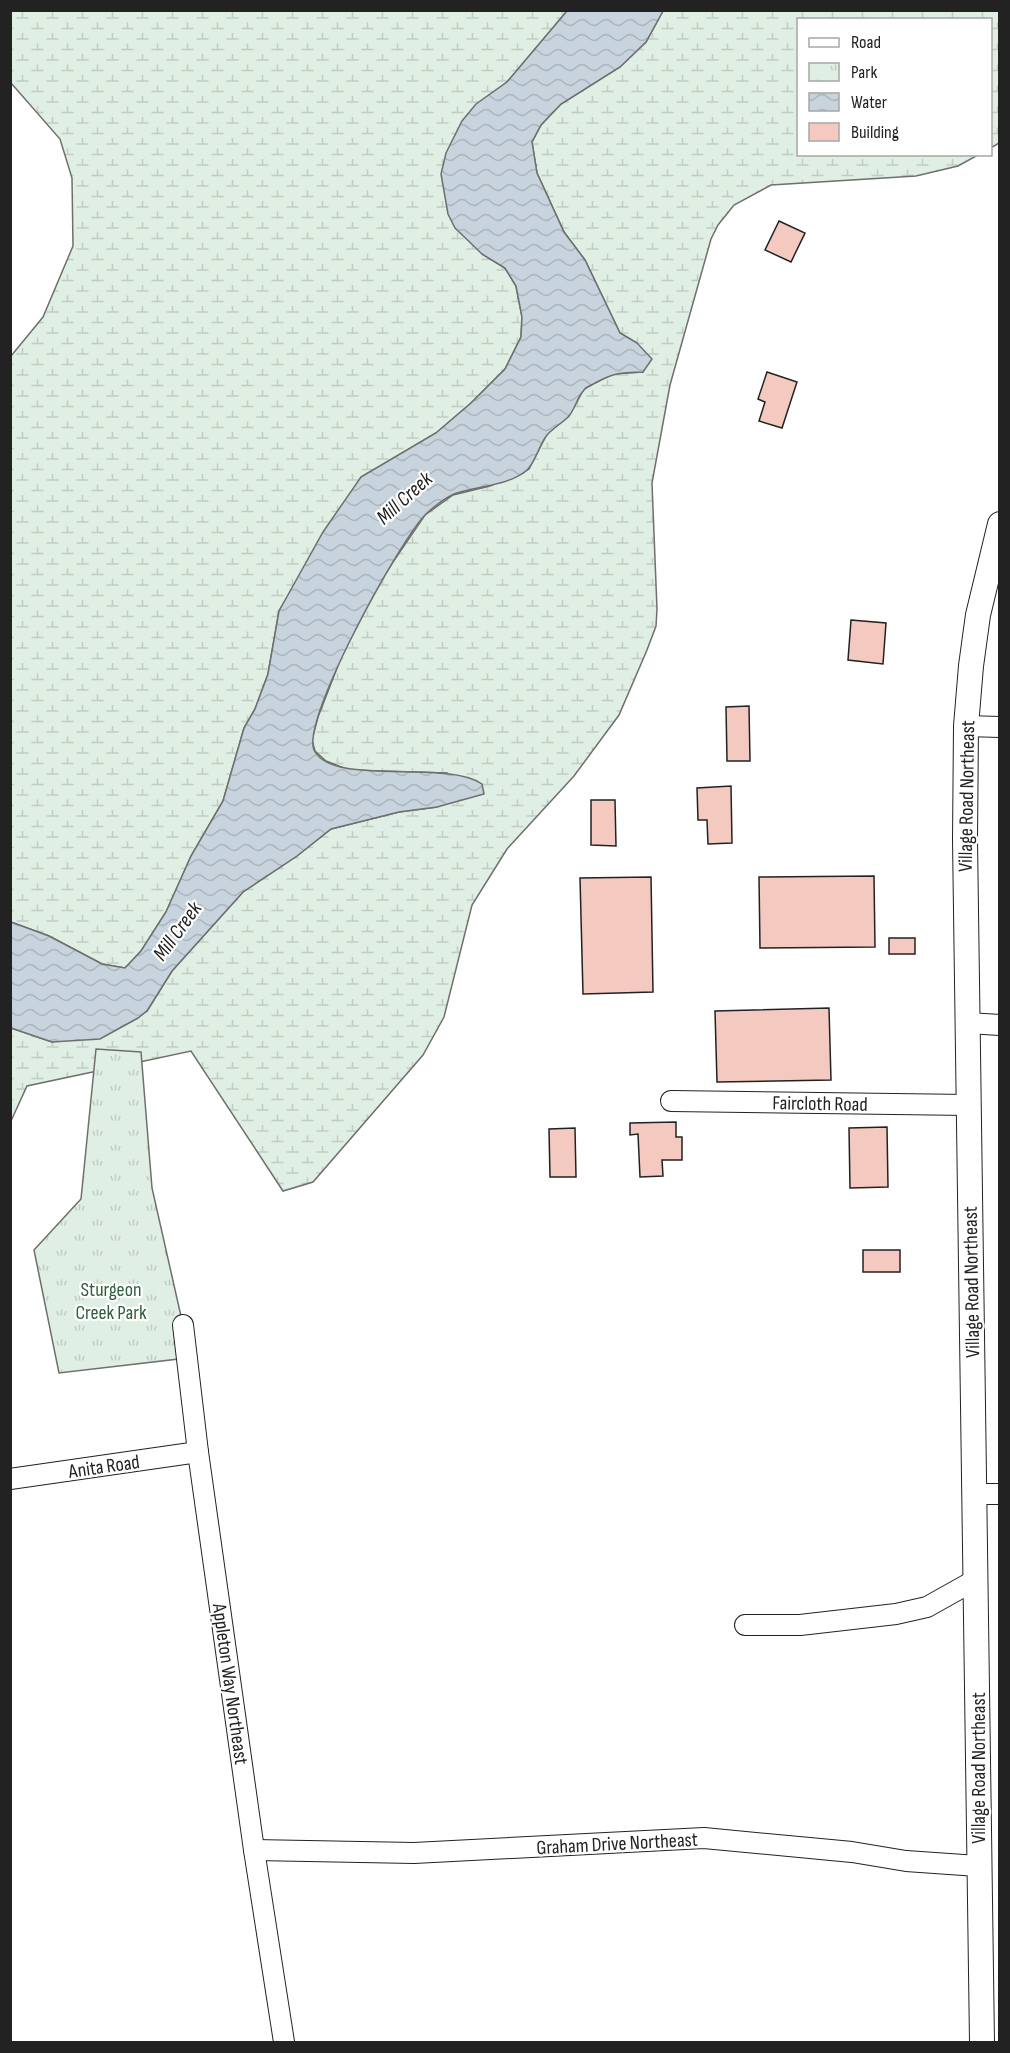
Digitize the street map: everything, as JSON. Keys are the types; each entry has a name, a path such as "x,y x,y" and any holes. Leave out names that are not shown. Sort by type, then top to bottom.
{"main road":[{"name":"Village Road Northeast","path":"982,2043 965,840 966,726 978,615 999,524"}],"street":[{"path":"966,726 997,731"},
{"path":"968,1023 999,1025"},
{"name":"Faircloth Road","path":"671,1101 969,1105"},
{"name":"Appleton Way Northeast","path":"183,1325 198,1452 254,1850 284,2043"},
{"name":"Anita Road","path":"10,1479 198,1452"},
{"path":"975,1494 999,1494"},
{"path":"745,1625 800,1625 896,1614 927,1607 976,1579"},
{"name":"Graham Drive Northeast","path":"254,1850 414,1853 704,1838 852,1852 906,1861 978,1866"}],"green space":[{"path":"10,11 567,11 507,82 477,104 482,254 505,268 516,286 522,317 521,337 505,369 471,403 436,433 361,477 279,611 268,674 255,709 244,728 223,801 191,856 166,912 141,951 125,968 102,964 49,936 11,922 11,356 43,317 73,246 72,178 60,139 11,83"},
{"path":"663,11 999,11 999,143 992,147 992,18 797,18 797,156 976,156 958,166 916,176 771,185 734,205 718,225 711,239 670,385 652,483 657,609 656,626 647,650 619,715 574,776 507,849 472,905 444,1017 423,1055 313,1182 283,1191 191,1051 27,1086 11,1121 11,1028 52,1042 147,1011 172,971 243,892 297,856 331,829 399,812 437,807 447,773 349,770 326,761 315,751 312,740 318,717 341,658 380,581 425,515 453,495 490,486 529,469 547,434 569,416 584,389 612,374 643,372 637,343 620,333 585,260 564,232 537,173 532,142 541,125 561,104 620,67 646,42"},
{"name":"Sturgeon Creek Park","path":"96,1049 141,1052 152,1188 183,1325 187,1358 59,1373 34,1250 81,1199"}],"water":[{"name":"Mill Creek","path":"567,11 663,11 646,42 620,67 561,104 541,125 532,142 537,173 564,232 585,260 620,333 637,343 652,359 643,372 613,375 585,389 570,414 547,435 530,466 520,475 502,483 454,494 425,515 395,559 355,631 322,704 314,732 314,750 325,761 342,767 365,770 443,773 465,777 482,784 484,794 437,807 399,812 331,829 297,856 243,892 172,971 147,1011 100,1039 52,1042 11,1028 11,922 49,936 102,964 125,968 141,951 166,912 191,856 223,801 244,728 255,709 268,674 279,611 323,532 361,477 436,433 471,403 505,369 521,337 522,317 516,286 505,268 482,254 455,228 448,214 441,174 446,153 462,121 476,104 507,82"}],"building":[{"path":"779,221 805,233 791,262 765,250"},
{"path":"767,372 797,382 782,428 759,421 765,402 758,399"},
{"path":"851,620 886,623 883,664 848,660"},
{"path":"749,706 750,761 727,761 726,707"},
{"path":"731,786 732,843 708,844 707,820 698,820 697,788"},
{"path":"591,800 615,800 616,846 591,845"},
{"path":"874,876 875,947 760,948 759,877"},
{"path":"651,877 653,992 583,994 580,878"},
{"path":"889,938 915,938 915,954 889,954"},
{"path":"829,1008 831,1080 717,1082 715,1011"},
{"path":"676,1122 676,1137 682,1137 682,1160 662,1160 663,1176 640,1177 638,1134 630,1135 630,1123"},
{"path":"887,1127 888,1187 850,1188 849,1128"},
{"path":"575,1128 576,1177 550,1177 549,1129"},
{"path":"863,1250 900,1250 900,1272 863,1272"}]}
